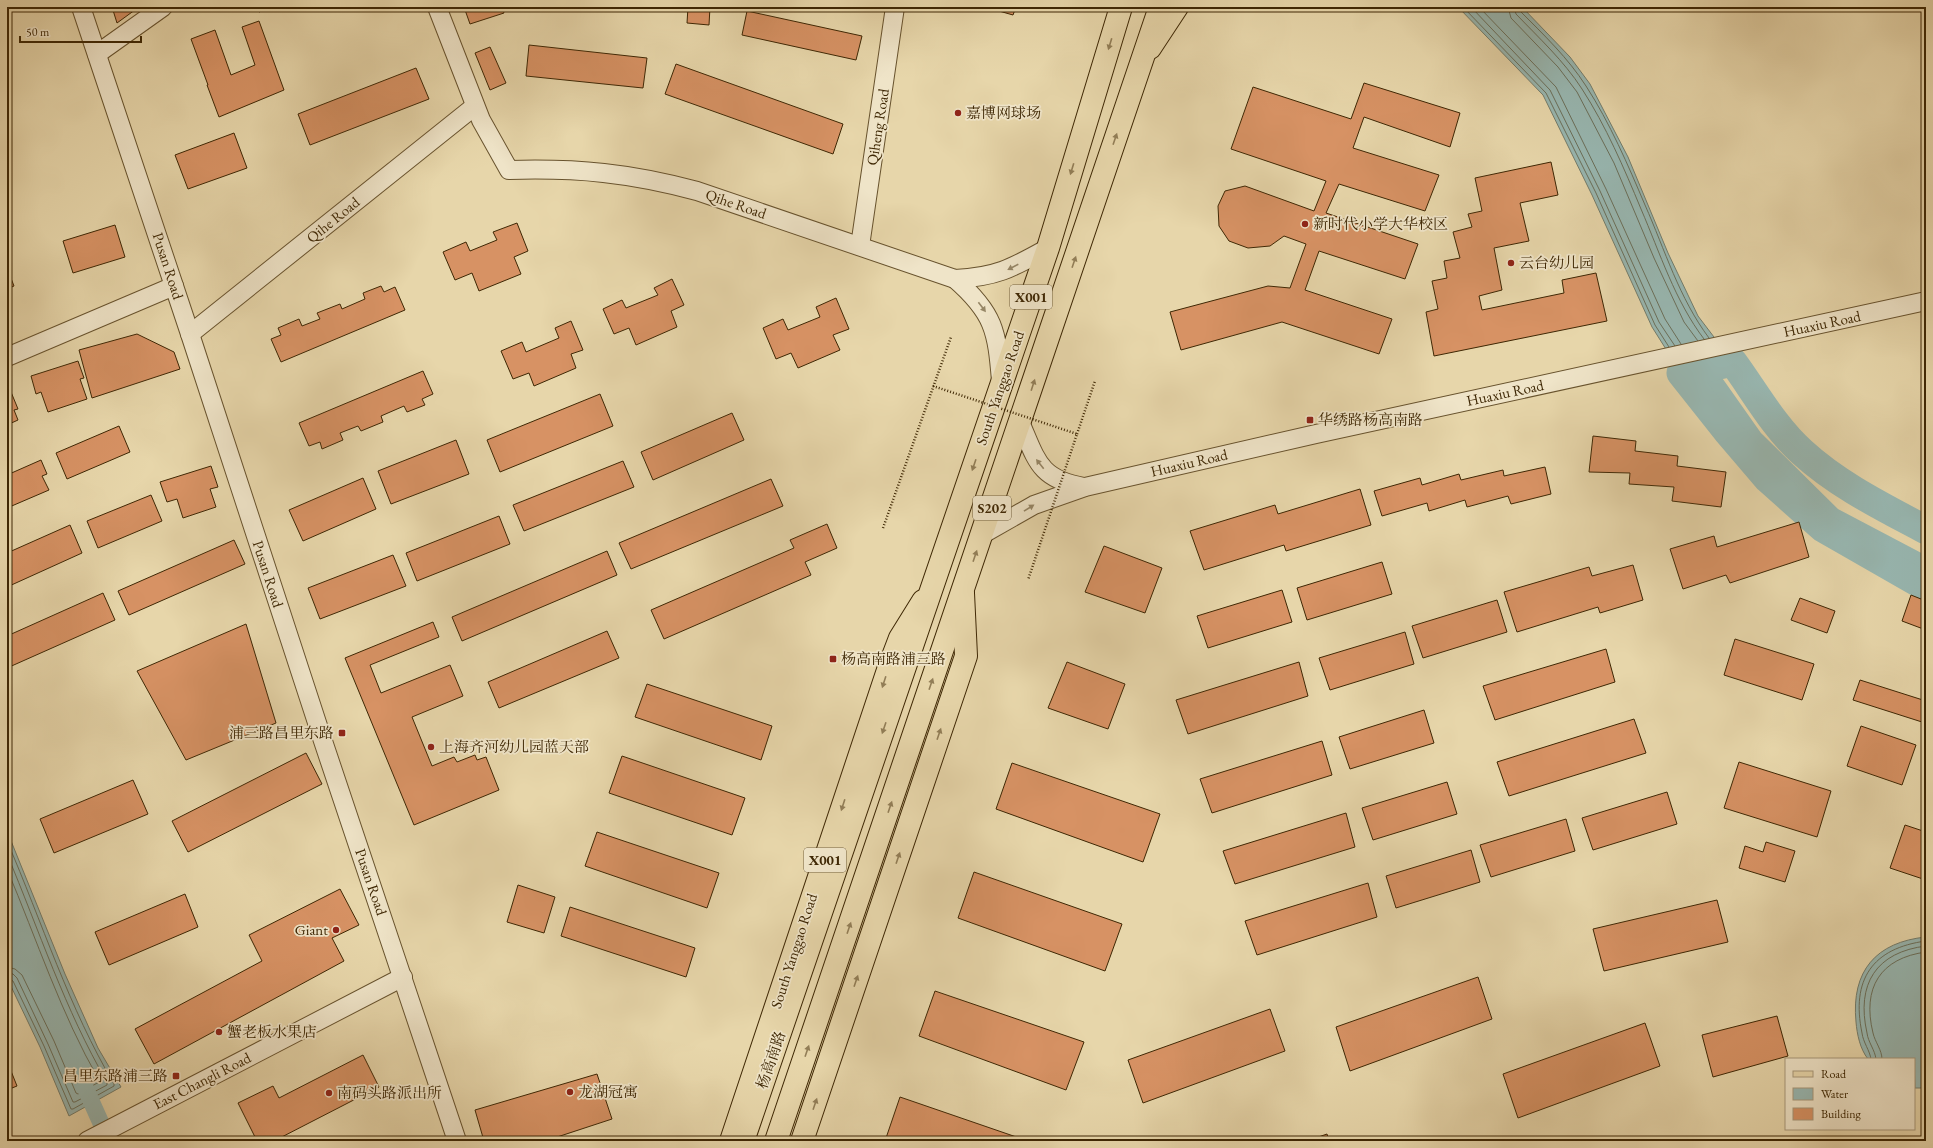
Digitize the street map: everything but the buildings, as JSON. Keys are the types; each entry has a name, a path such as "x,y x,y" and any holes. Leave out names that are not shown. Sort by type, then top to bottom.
{"main road":[{"name":"South Yanggao Road","path":"830,888 1048,248 1121,7"},
{"name":"South Yanggao Road","path":"859,897 1160,7"},
{"name":"South Yanggao Road","path":"1142,59 1177,7"},
{"name":"South Yanggao Road","path":"731,1141 889,667 900,638 933,585"},
{"name":"South Yanggao Road","path":"802,1141 966,656 963,593"},
{"name":"杨高南路","path":"743,1141 830,888"},
{"name":"杨高南路","path":"776,1141 859,897"}],"street":[{"name":"Pusan Road","path":"81,7 322,738 457,1141"},
{"path":"97,54 163,7"},
{"path":"437,7 476,106"},
{"name":"Qiheng Road","path":"860,246 895,7"},
{"name":"Qihe Road","path":"190,334 476,106 487,132 509,170 556,168 599,171 667,183 697,191 955,279 970,292 984,309 992,323 998,342 1002,384"},
{"name":"Qihe Road","path":"955,279 993,275 1010,269 1048,248"},
{"path":"7,357 174,286"},
{"name":"Huaxiu Road","path":"983,534 1034,505 1085,487 1308,436 1926,301"},
{"name":"Huaxiu Road","path":"1020,422 1037,461 1050,475 1065,483 1085,487"},
{"name":"East Changli Road","path":"87,1141 403,977"}],"path":[{"path":"883,528 951,336"},
{"path":"1028,580 1095,381"},
{"path":"933,386 1077,434"}],"water":[{"path":"1458,7 1522,7 1570,57 1590,84 1628,157 1668,253 1698,316 1733,362 1681,373 1652,327 1592,195 1543,95"},
{"path":"7,831 65,974 98,1048 121,1087 69,1116 40,1047 7,978"},
{"path":"1926,937 1926,1088 1915,1088 1915,1058 1867,1058 1861,1046 1856,1022 1858,988 1863,974 1870,962 1893,945 1908,940"}],"waterway":[{"path":"1692,350 1754,438 1833,516 1926,565"},
{"path":"1926,530 1877,504 1846,485 1816,464 1802,452 1782,432 1733,362 1681,373 1727,431 1768,479 1823,528 1926,587"},
{"path":"83,1083 109,1141"}],"place":[{"name":"嘉博网球场","path":"958,113"},
{"name":"新时代小学大华校区","path":"1305,224"},
{"name":"云台幼儿园","path":"1511,263"},
{"name":"华绣路杨高南路","path":"1310,420"},
{"name":"杨高南路浦三路","path":"833,659"},
{"name":"浦三路昌里东路","path":"342,733"},
{"name":"上海齐河幼儿园蓝天部","path":"431,747"},
{"name":"Giant","path":"336,930"},
{"name":"蟹老板水果店","path":"219,1032"},
{"name":"昌里东路浦三路","path":"176,1076"},
{"name":"龙湖冠寓","path":"570,1092"},
{"name":"南码头路派出所","path":"329,1093"}]}
